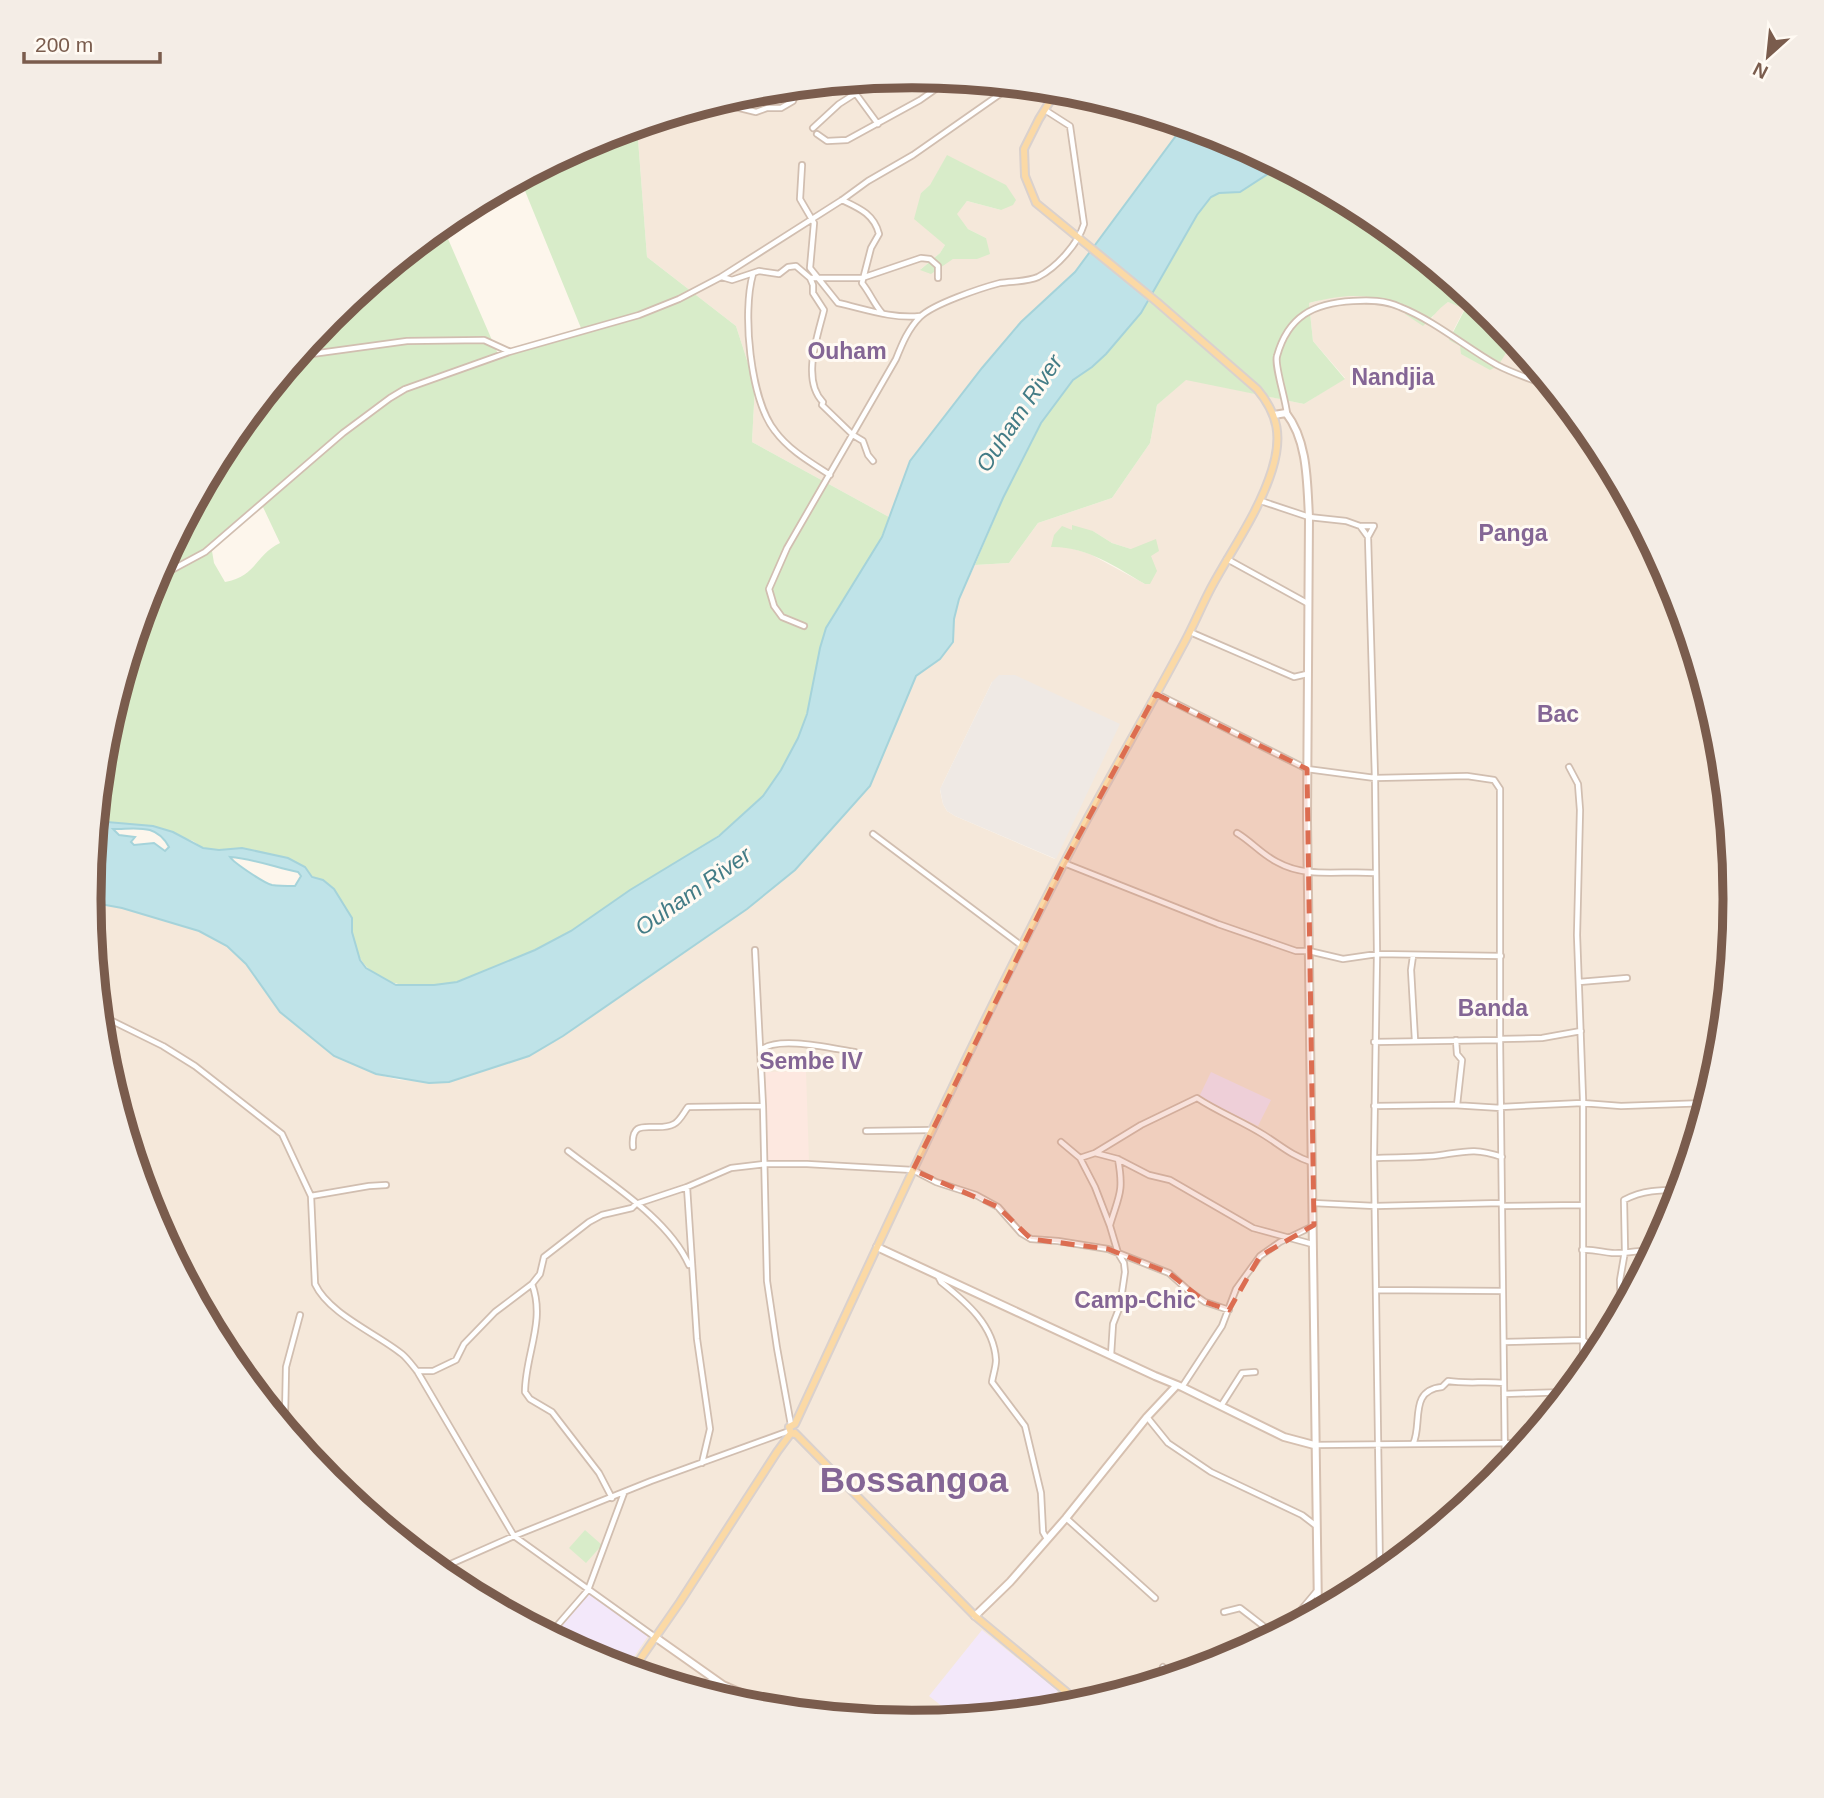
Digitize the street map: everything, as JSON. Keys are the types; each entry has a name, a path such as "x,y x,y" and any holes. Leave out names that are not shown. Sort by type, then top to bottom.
{"main road":[{"path":"639,1663 792,1429 931,1130 1022,946 1064,863 1261,500 1273,467 1278,437 1274,415 1270,404 1257,389 1037,203 1029,190 1025,176 1024,149 1051,100"},
{"path":"792,1429 975,1616 1070,1695"}],"street":[{"path":"817,134 827,141 847,140 935,88"},
{"path":"813,128 839,104 863,89"},
{"path":"170,571 205,552 343,433 405,389 509,352 639,315 679,299 722,277 868,181 913,155 1002,93"},
{"path":"856,94 878,124"},
{"path":"736,107 756,112 781,107 793,101 795,96"},
{"path":"804,626 782,617 774,606 769,589 787,548 896,359 906,334 921,316 934,307 999,284 1037,278 1080,239 1084,224 1070,126 1045,110"},
{"path":"802,165 800,199 814,223 810,268 817,278 838,303 883,314 921,316"},
{"path":"842,200 867,212 877,224 879,234 870,248 862,284 883,314"},
{"path":"810,278 862,278 921,258 930,259 937,266 938,278"},
{"path":"722,277 732,281 759,271 779,274 788,267 796,266 810,278 813,293 824,310 811,367 819,397 822,405 853,435 863,440 873,461"},
{"path":"753,274 748,289 749,344 765,416 785,444 830,475"},
{"path":"1317,1603 1307,769 1309,517 1305,467 1296,428 1287,414 1276,359 1288,330 1311,309 1328,303 1375,300 1399,306 1448,332 1498,366 1536,381"},
{"path":"311,354 407,341 484,340 509,352"},
{"path":"1274,415 1282,412 1287,414"},
{"path":"1261,500 1309,517 1374,526 1368,537 1375,778 1377,954 1374,1158 1381,1561"},
{"path":"1360,526 1368,537"},
{"path":"1227,559 1307,603"},
{"path":"1190,632 1294,677 1307,686"},
{"path":"1294,677 1307,674"},
{"path":"1156,694 1307,769 1375,778 1467,776 1494,780 1500,789 1505,1452"},
{"path":"1569,767 1578,784 1580,810 1577,935 1581,1031 1582,1356"},
{"path":"1237,833 1253,842 1257,850 1279,864 1309,873 1375,873"},
{"path":"873,834 1022,946"},
{"path":"1064,863 1296,951 1309,951 1343,959 1377,954 1501,956"},
{"path":"448,1565 651,1481 792,1429 776,1348 767,1281 763,1105 755,950"},
{"path":"1413,956 1411,970 1415,1040"},
{"path":"1579,982 1626,978"},
{"path":"110,1020 163,1046 195,1066 275,1126 292,1152 311,1196 317,1289 335,1308 404,1355 417,1371 514,1536 726,1687"},
{"path":"1374,1042 1542,1038 1581,1031"},
{"path":"1456,1040 1457,1054 1462,1060 1457,1105"},
{"path":"761,1051 766,1046 801,1043 855,1052"},
{"path":"1080,1158 1095,1153 1141,1125 1197,1098 1264,1135 1295,1157 1311,1162"},
{"path":"1374,1106 1697,1103"},
{"path":"634,1147 632,1136 636,1130 643,1126 662,1128 676,1124 688,1107 763,1105"},
{"path":"866,1131 931,1130"},
{"path":"1061,1142 1080,1158 1095,1187 1124,1264 1125,1272 1120,1306 1114,1324 1111,1356"},
{"path":"1374,1158 1441,1155 1462,1150 1502,1157"},
{"path":"568,1152 656,1220 679,1247 691,1269"},
{"path":"1095,1153 1118,1158 1149,1175 1170,1180 1253,1228 1312,1244"},
{"path":"1110,1226 1121,1195 1122,1179 1118,1158"},
{"path":"417,1371 433,1371 456,1360 464,1344 495,1312 532,1284 540,1274 544,1257 602,1215 632,1208 636,1204 687,1187 731,1168 765,1164 913,1170 936,1182 976,1195 998,1207 1021,1233 1031,1239 1108,1249 1169,1273 1189,1292 1205,1302 1229,1310"},
{"path":"311,1196 386,1185"},
{"path":"687,1187 697,1339 710,1429 702,1463"},
{"path":"1620,1296 1625,1251 1624,1200 1646,1191 1669,1190"},
{"path":"1312,1203 1375,1206 1582,1205"},
{"path":"975,1616 1010,1582 1066,1518 1147,1417 1180,1386 1222,1326 1237,1289 1260,1256 1314,1225"},
{"path":"877,1247 1180,1386 1284,1437 1314,1445 1514,1443"},
{"path":"1582,1250 1598,1249 1615,1253 1644,1250"},
{"path":"937,1276 940,1282 973,1308 990,1337 996,1360 992,1382 1013,1406 1025,1426 1041,1493 1043,1532 1047,1539"},
{"path":"532,1284 537,1297 538,1318 525,1392 530,1399 552,1412 599,1473 612,1498"},
{"path":"1377,1290 1503,1291"},
{"path":"285,1414 286,1367 300,1315"},
{"path":"1504,1342 1583,1340 1590,1345"},
{"path":"1220,1407 1242,1373 1255,1372"},
{"path":"1413,1444 1417,1436 1417,1410 1424,1396 1448,1381 1469,1384 1476,1381 1504,1383"},
{"path":"1504,1394 1556,1392"},
{"path":"1147,1417 1168,1443 1211,1472 1302,1515 1315,1525"},
{"path":"555,1628 588,1590 624,1493"},
{"path":"1066,1518 1155,1598"},
{"path":"1299,1612 1316,1592"},
{"path":"1224,1612 1240,1608 1268,1629"},
{"path":"703,1683 714,1682 734,1690"}],"highlighted area":[{"path":"1156,694 1307,769 1314,1225 1260,1256 1229,1310 1205,1302 1169,1273 1108,1249 1031,1239 998,1207 913,1170 1064,863"}],"shaded area":[{"path":"859,89 965,89 1070,103 1122,115 1178,133 1075,272 1021,322 910,461 889,517 752,442 755,385 736,326 647,257 638,136 702,115 806,94","holes":["947,156 975,171 1001,210 967,201 956,214 968,229 986,238 977,259 953,259 921,269 940,253 945,245 921,193 930,186"]},
{"path":"1340,295 1372,296 1405,305 1432,318 1438,308 1448,302 1465,308 1453,331 1509,350 1556,405 1615,493 1662,588 1696,689 1717,793 1722,846 1722,952 1717,1005 1696,1109 1662,1210 1615,1305 1587,1350 1556,1393 1486,1473 1406,1543 1363,1574 1318,1602 1223,1649 1122,1683 1070,1695 1018,1704 912,1710 806,1704 754,1695 702,1683 601,1649 506,1602 461,1574 418,1543 338,1473 268,1393 209,1305 162,1210 128,1109 107,1005 101,904 199,931 227,946 246,964 280,1012 334,1056 376,1074 399,1080 449,1082 529,1056 564,1036 747,909 795,870 870,786 916,676 940,659 952,642 959,599 975,565 1009,563 1038,523 1112,498 1150,443 1157,405 1186,379 1304,404 1345,378 1313,341 1309,303","holes":["1073,530 1093,531 1112,543 1131,549 1145,584 1090,554 1067,547 1052,547","992,682 1055,859 955,816 947,811 943,804 940,790"]},
{"path":"999,675 1015,675 1120,724 1056,859 955,816 947,811 943,804 940,789 992,682"},
{"path":"806,1071 809,1161 768,1162 765,1072"},
{"path":"1211,1072 1271,1100 1258,1126 1199,1097"},
{"path":"589,1593 648,1636 632,1660 559,1630"},
{"path":"982,1630 1058,1691 1052,1698 965,1709 946,1709 929,1696"}],"green space":[{"path":"638,136 647,257 736,326 755,385 752,442 889,517 873,554 827,627 806,715 794,746 765,794 752,808 720,834 571,931 543,946 460,981 426,986 396,983 371,971 360,959 354,944 352,918 323,880 312,877 305,867 242,848 203,848 193,841 153,826 104,822 116,741 128,689 162,588 184,540 216,482 237,457 234,453 237,448 268,405 338,325 377,289 446,235 498,354 581,328 523,187 601,149","holes":["262,505 280,543 244,575 225,582 214,563 212,551"]},
{"path":"947,155 1006,185 1016,200 1013,205 1001,210 967,201 957,214 968,229 986,238 990,254 977,259 953,259 931,274 920,270 940,253 945,245 914,219 921,193 930,185"},
{"path":"1272,171 1363,224 1406,255 1486,325 1508,349 1498,366 1490,370 1461,354 1460,346 1449,340 1465,309 1448,302 1423,326 1405,314 1405,305 1379,299 1347,296 1309,303 1313,341 1345,379 1304,404 1186,380 1157,405 1150,443 1112,498 1038,523 1009,563 975,565 1003,498 1041,423 1073,380 1092,367 1141,313 1197,215 1211,197 1219,193 1240,192"},
{"path":"1072,525 1093,531 1112,543 1131,549 1156,539 1159,551 1151,556 1157,571 1150,584 1145,584 1088,554 1051,547 1054,535 1062,526 1072,530"},
{"path":"585,1530 602,1545 586,1563 569,1548"}],"water":[{"name":"Ouham River","path":"1178,133 1223,149 1272,171 1240,192 1219,193 1211,197 1197,215 1141,313 1106,354 1073,380 1041,423 1003,498 959,599 954,619 953,642 940,659 916,676 870,786 795,870 747,909 563,1036 529,1056 449,1082 429,1083 376,1074 334,1056 280,1012 246,964 227,946 199,931 101,904 104,822 153,826 173,832 203,848 242,848 288,858 305,867 312,877 323,880 334,889 352,918 352,932 360,960 366,968 396,985 457,982 535,950 571,931 630,890 719,836 763,796 781,770 807,714 826,628 882,537 910,461 1021,322 1075,272","holes":["138,828 158,834 169,847 165,851 154,843 134,845 131,842 135,837 119,835 113,829","230,857 298,872 301,876 295,886 272,885 249,873"]}],"district":[{"name":"Ouham","path":"847,351"},
{"name":"Nandjia","path":"1393,377"},
{"name":"Panga","path":"1513,533"},
{"name":"Bac","path":"1558,714"},
{"name":"Banda","path":"1493,1008"},
{"name":"Sembe IV","path":"811,1061"},
{"name":"Camp-Chic","path":"1135,1300"},
{"name":"Bossangoa","path":"914,1479"}]}
